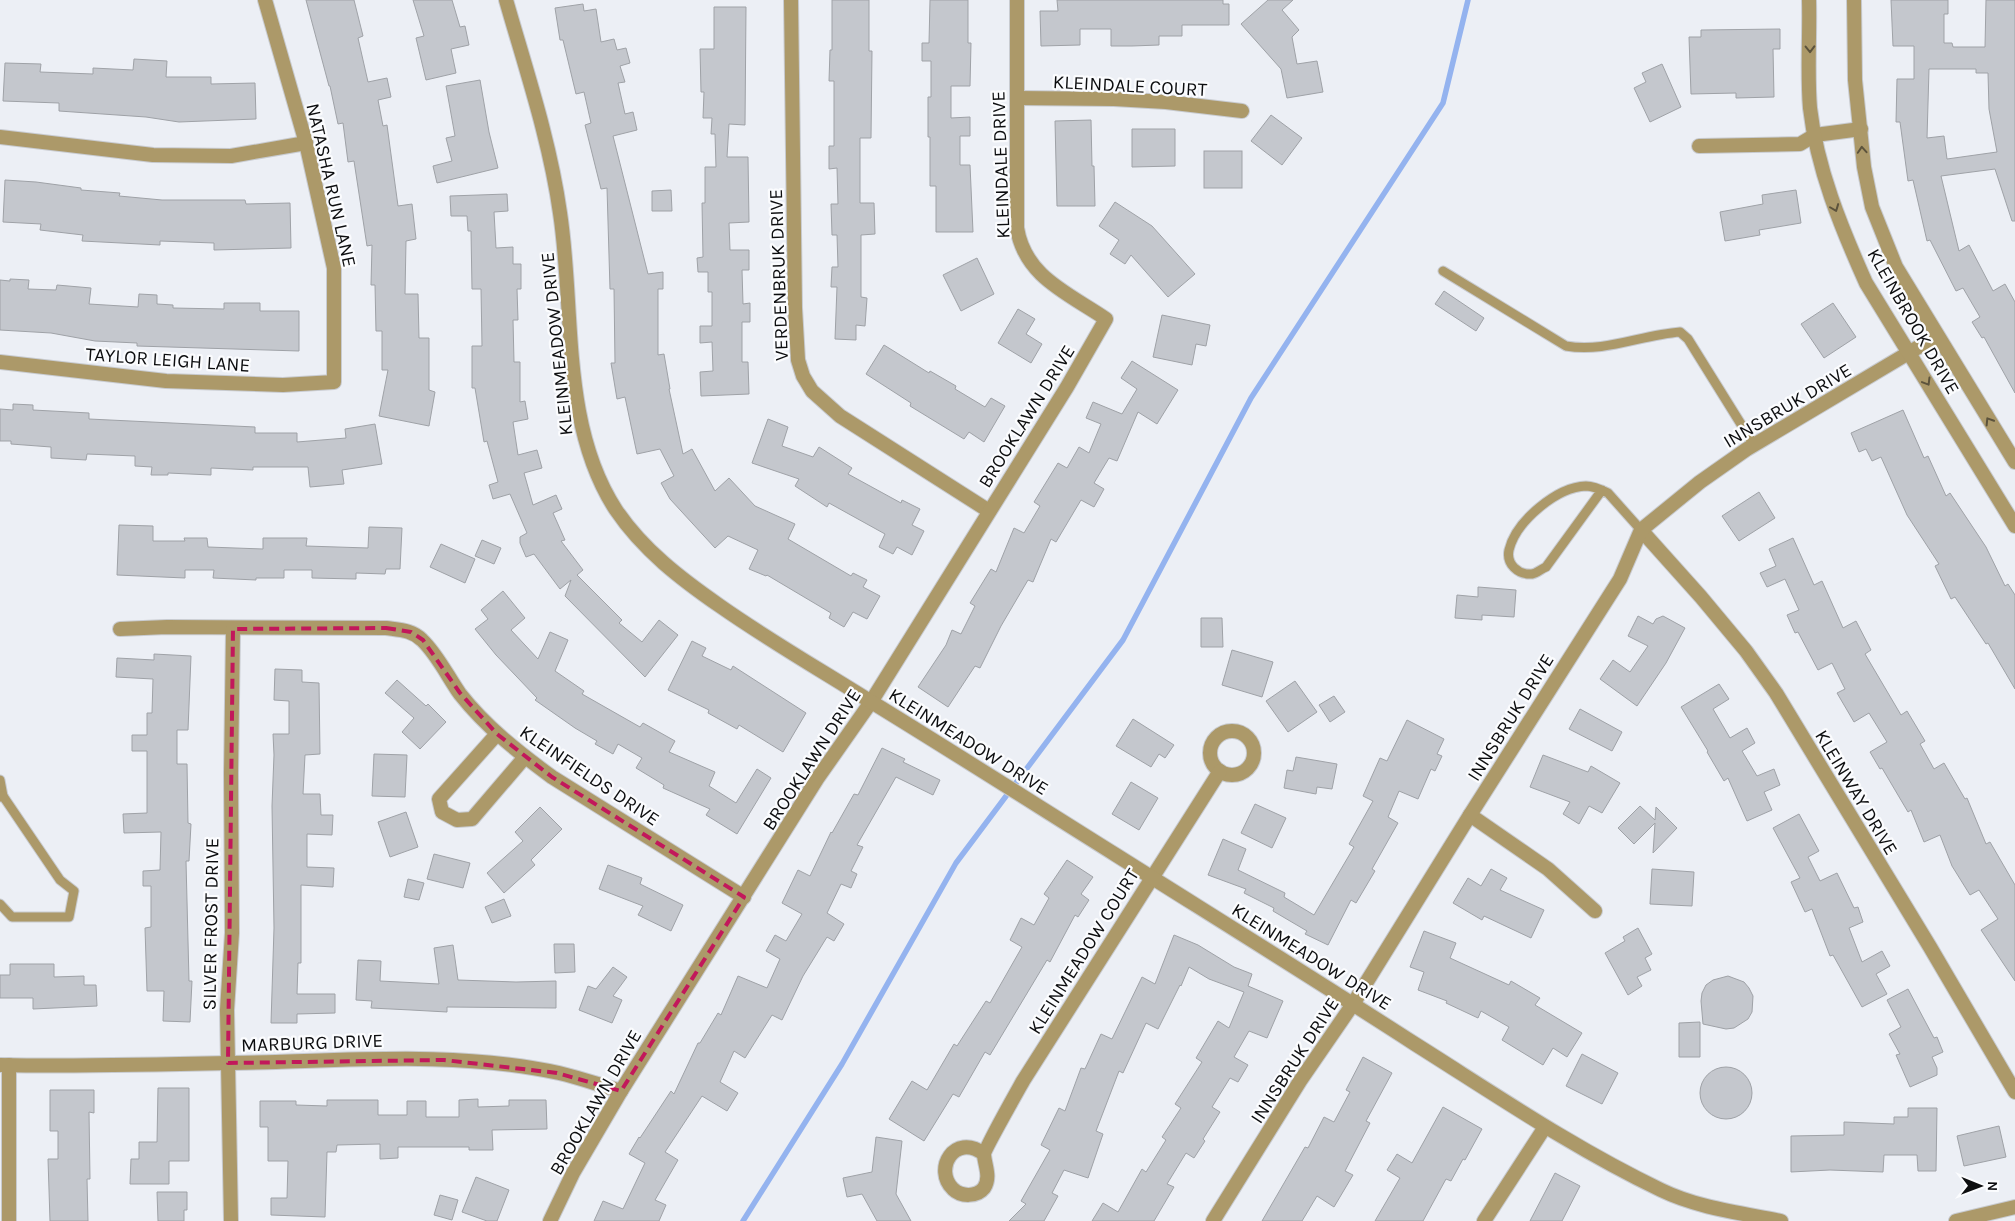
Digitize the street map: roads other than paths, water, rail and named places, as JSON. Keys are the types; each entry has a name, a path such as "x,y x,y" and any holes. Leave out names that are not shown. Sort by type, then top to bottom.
{"street":[{"name":"NATASHA RUN LANE","path":"265,0 306,143 334,268 334,382"},
{"name":"KLEINMEADOW DRIVE","path":"506,0 551,164 560,209 574,367 580,418 586,443 604,489 631,530 664,564 759,634 1353,1004 1545,1127 1618,1169 1667,1193 1742,1218 1781,1221"},
{"name":"VERDENBRUK DRIVE","path":"790,0 795,308 798,360 803,376 812,391 840,416 989,511"},
{"name":"KLEINDALE DRIVE","path":"1016,0 1017,228 1020,244 1036,270 1106,318"},
{"name":"KLEINBROOK DRIVE","path":"1809,0 1810,107 1825,180 1866,283 2015,526"},
{"name":"KLEINBROOK DRIVE","path":"1854,0 1855,80 1865,175 1872,207 1896,267 2015,462"},
{"name":"KLEINDALE COURT","path":"1017,98 1114,99 1166,102 1242,112"},
{"path":"1699,146 1800,144 1815,135 1861,128"},
{"path":"0,137 153,155 231,156 306,143"},
{"name":"BROOKLAWN DRIVE","path":"550,1221 573,1173 621,1091 818,779 871,702 1067,387 1106,318"},
{"name":"INNSBRUK DRIVE","path":"1213,1221 1300,1081 1353,1004 1620,579 1641,530 1700,482 1754,445 1938,336"},
{"name":"TAYLOR LEIGH LANE","path":"0,362 166,381 283,385 334,382"},
{"name":"KLEINWAY DRIVE","path":"1641,530 1702,597 1740,643 1776,693 1930,947 2015,1092"},
{"name":"KLEINFIELDS DRIVE","path":"120,629 167,627 234,629 386,628 410,632 423,640 460,693 497,734 524,757 744,897"},
{"name":"SILVER FROST DRIVE","path":"231,1221 226,1010 232,933 231,773 234,629"},
{"path":"497,734 440,799 442,812 457,820 472,818 524,757"},
{"name":"KLEINMEADOW COURT","path":"984,1154 1017,1090 1220,772"},
{"path":"1470,815 1548,869 1595,911"},
{"name":"MARBURG DRIVE","path":"4,1065 228,1063 386,1058 444,1060 557,1072 621,1091"},
{"path":"4,1065 9,1221"},
{"path":"1484,1221 1545,1127"},
{"path":"1956,1221 2015,1207"}],"lane":[{"path":"1443,270 1566,346 1581,349 1610,346 1660,333 1680,332 1688,339 1754,445"},
{"path":"1602,490 1546,567 1534,574 1524,574 1515,570 1510,562 1509,551 1516,534 1542,505 1574,488 1588,486 1602,490 1608,493 1641,530"},
{"path":"0,780 2,796 60,880 74,890 69,917 12,917 0,904"}],"waterway":[{"path":"743,1221 842,1064 956,863 1123,640 1251,398 1443,103 1468,0"}]}
